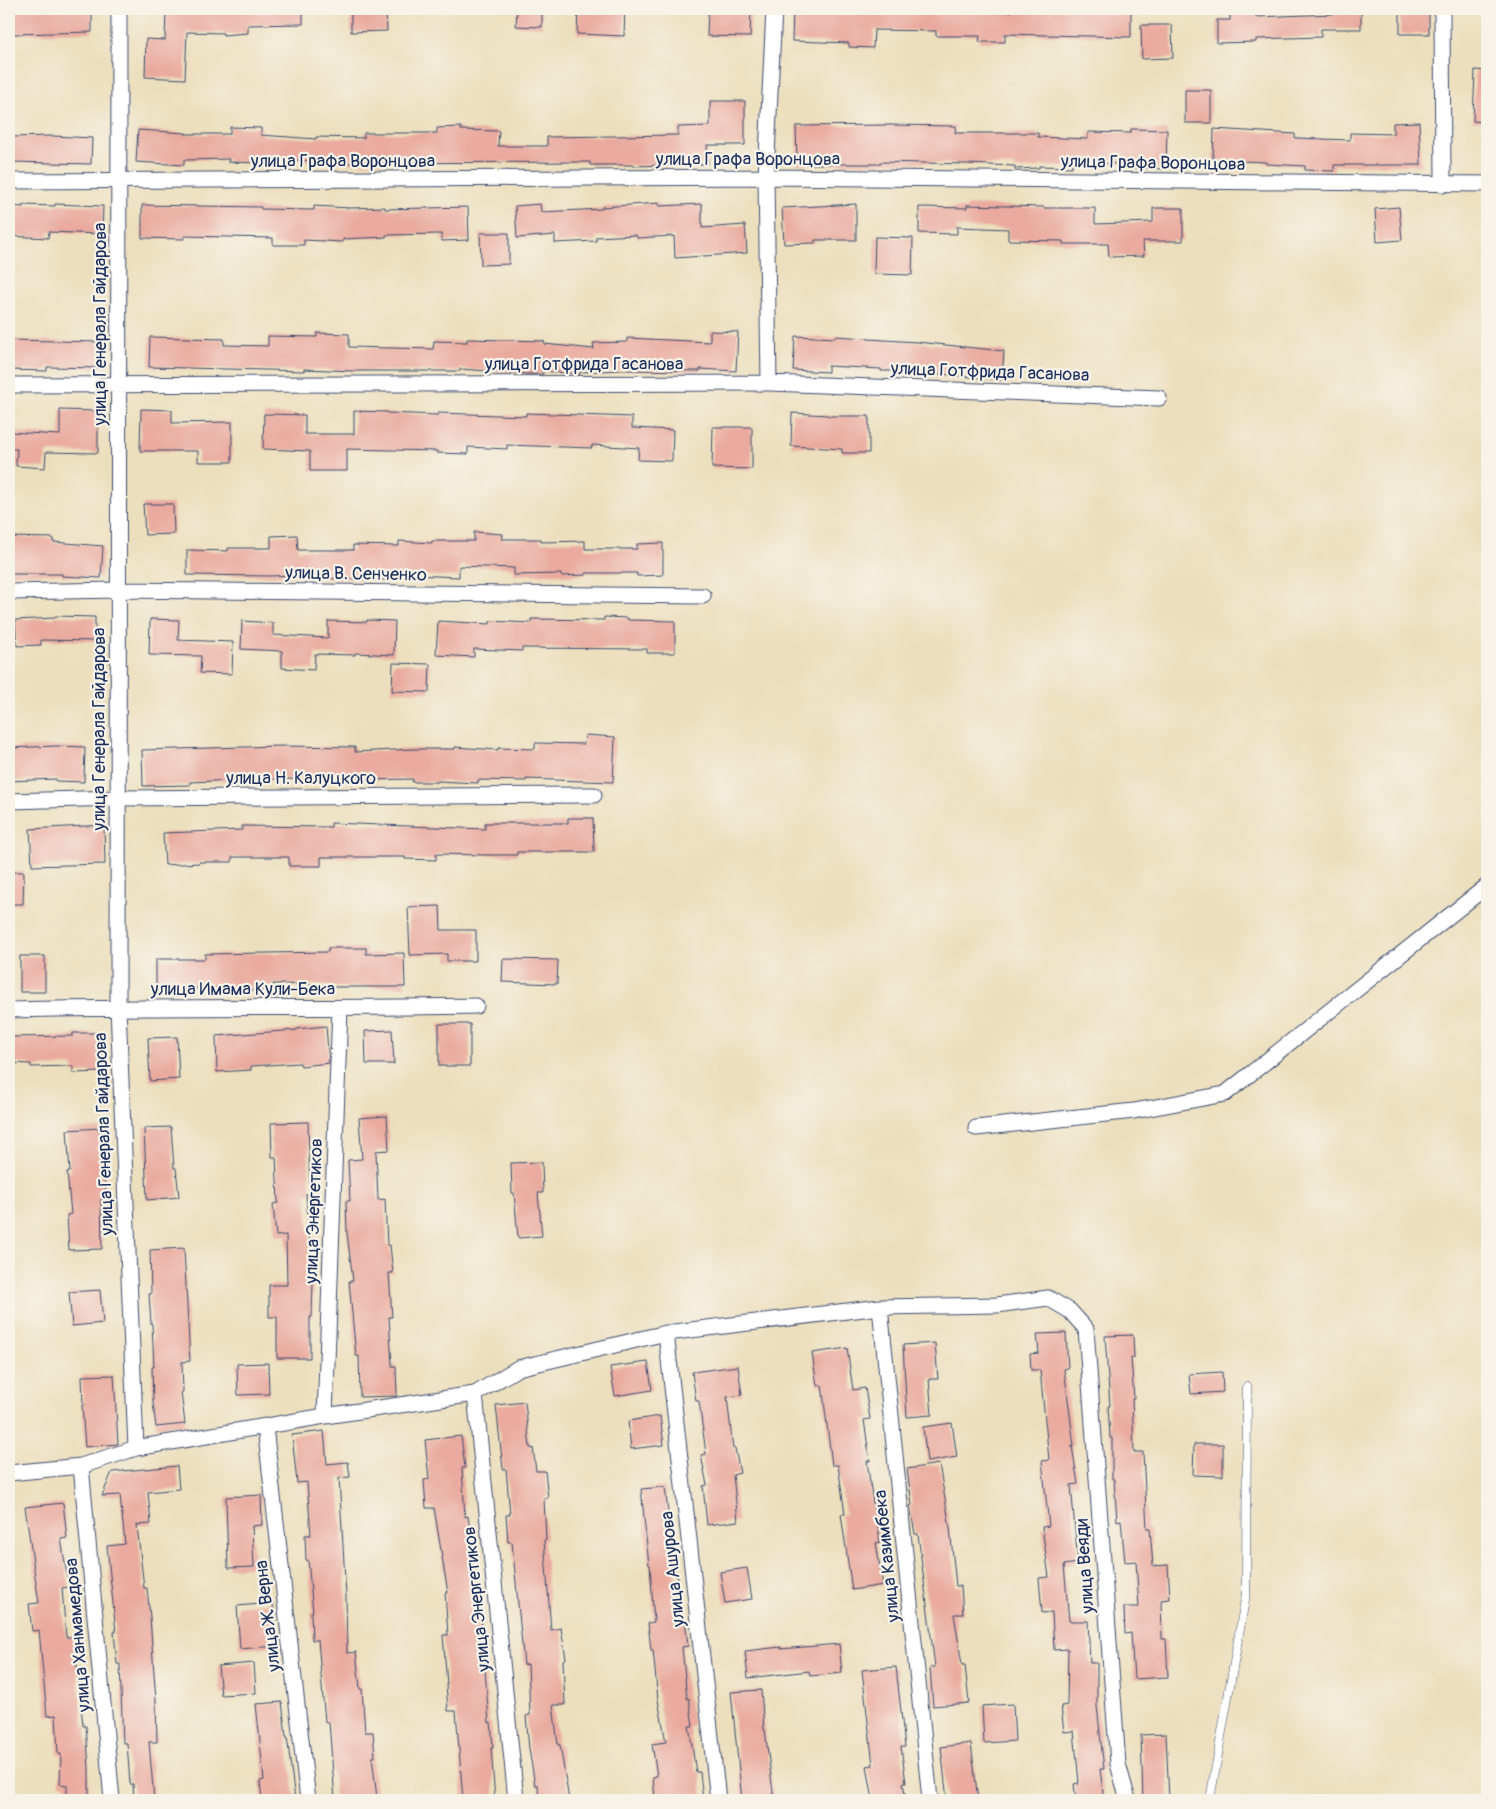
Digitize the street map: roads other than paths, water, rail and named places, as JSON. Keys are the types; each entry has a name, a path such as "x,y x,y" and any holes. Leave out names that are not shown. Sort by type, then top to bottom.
{"street":[{"name":"улица Генерала Гайдарова","path":"120,9 118,1007 136,1448"},
{"path":"769,382 766,177 774,9"},
{"path":"1442,9 1443,185"},
{"name":"улица Графа Воронцова","path":"9,181 766,177 1487,184"},
{"name":"улица Готфрида Гасанова","path":"9,385 118,383 769,382 1159,398"},
{"name":"улица В. Сенченко","path":"9,592 119,590 703,596"},
{"name":"улица Н. Калуцкого","path":"9,801 118,798 594,795"},
{"path":"976,1128 1134,1112 1225,1094 1487,886"},
{"name":"улица Имама Кули-Бека","path":"9,1010 118,1007 340,1008 476,1006"},
{"name":"улица Энергетиков","path":"325,1416 340,1008"},
{"name":"улица Веяди","path":"880,1307 997,1306 1048,1298 1070,1311 1086,1328 1118,1764 1128,1800"},
{"path":"9,1473 81,1466 136,1448 325,1416 475,1394 518,1368 666,1333 880,1307"},
{"name":"улица Казимбека","path":"880,1307 930,1800"},
{"name":"улица Ашурова","path":"666,1333 718,1800"},
{"name":"улица Энергетиков","path":"475,1394 516,1800"},
{"name":"улица Ж. Верна","path":"265,1427 308,1800"},
{"name":"улица Ханмамедова","path":"81,1466 112,1800"}],"lane":[{"path":"1210,1800 1246,1594 1247,1386"}]}
